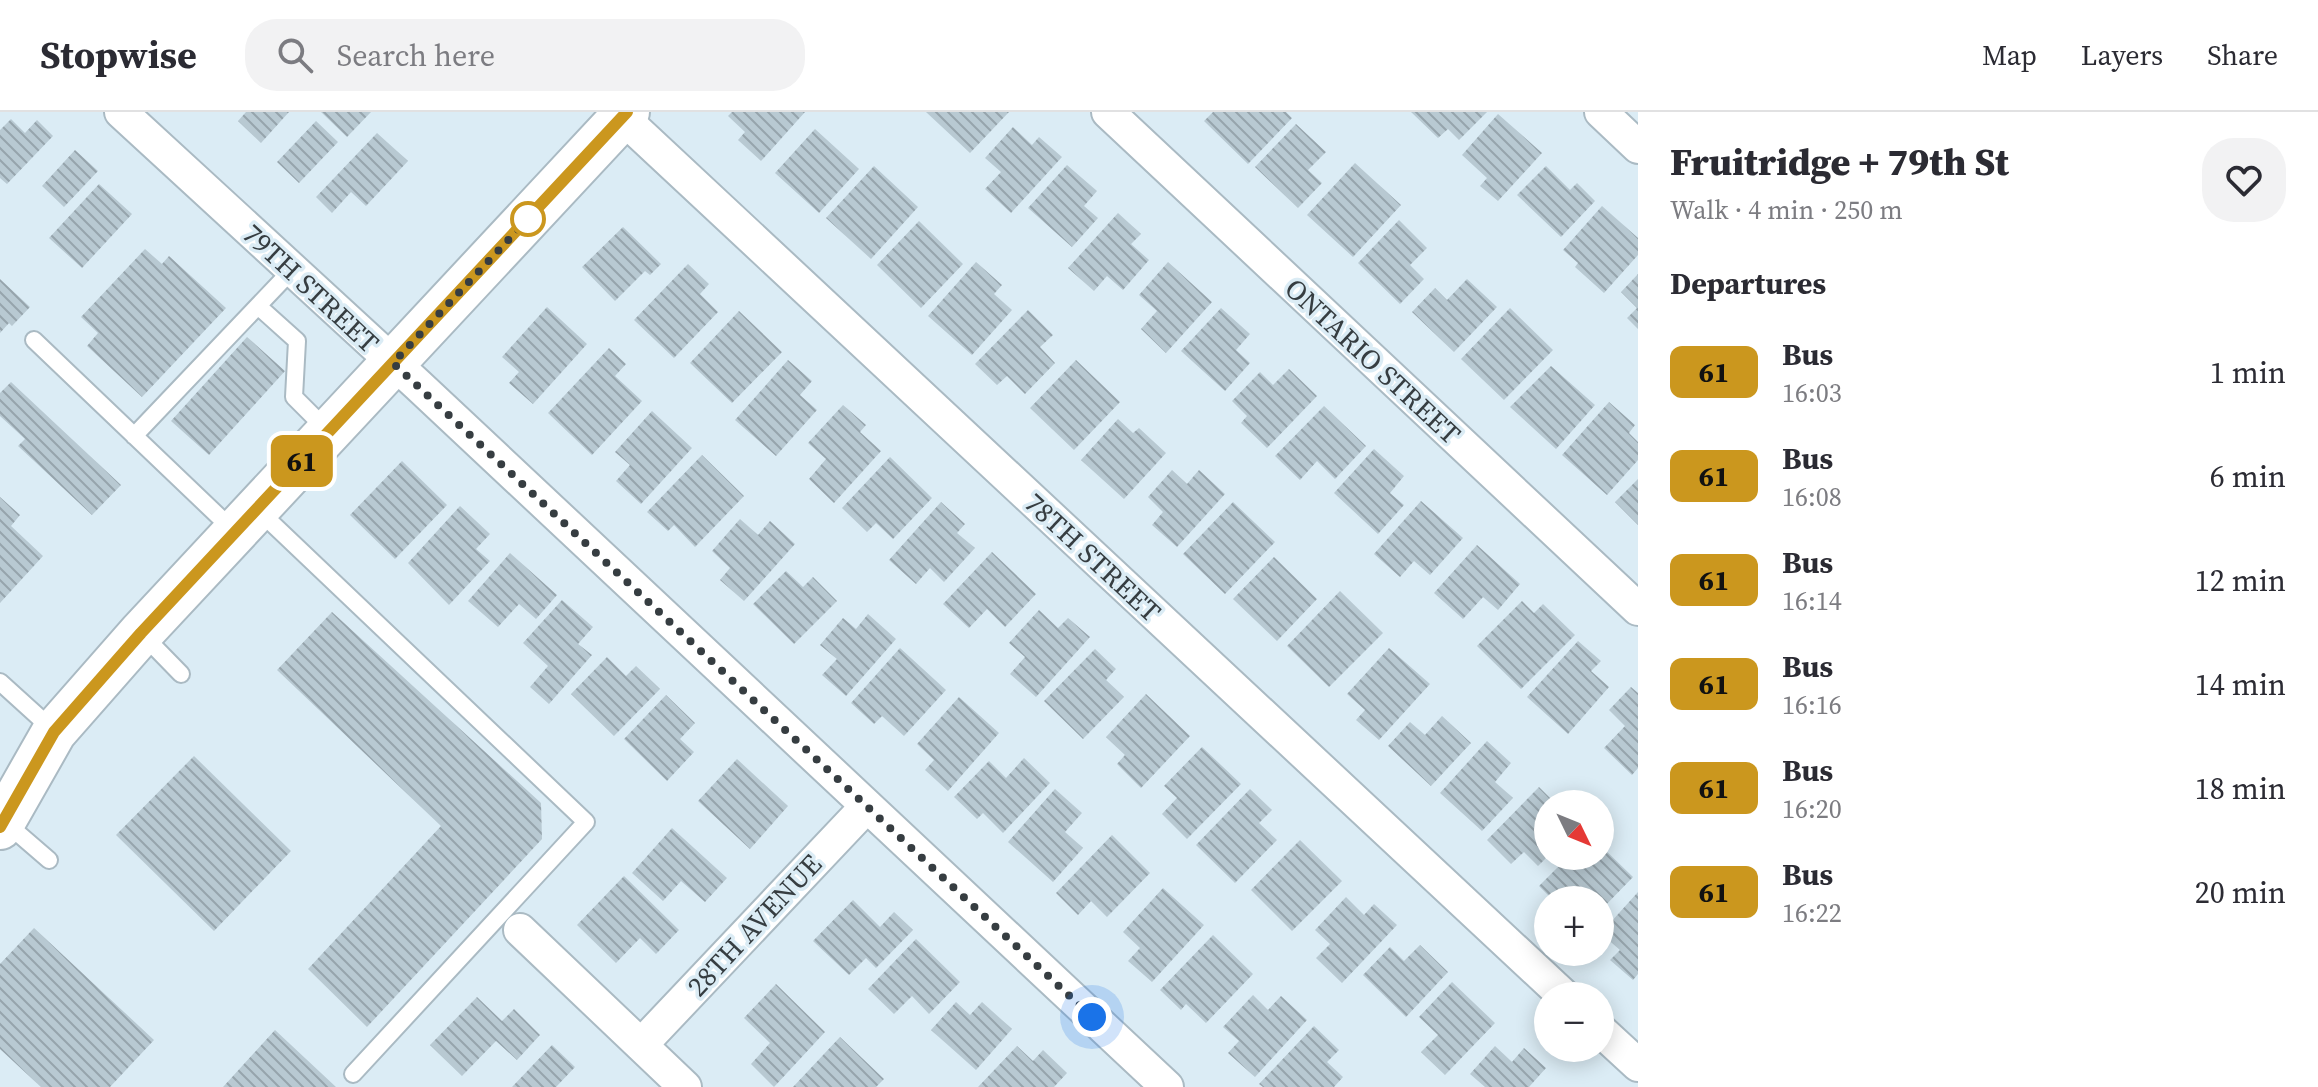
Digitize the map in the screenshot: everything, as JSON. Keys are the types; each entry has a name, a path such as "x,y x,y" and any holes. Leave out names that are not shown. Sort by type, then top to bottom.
{"main road":[{"path":"2,824 54,732 141,633 625,115"},
{"path":"0,768 54,732"}],"street":[{"name":"79TH STREET","path":"121,112 1167,1087"},
{"name":"ONTARIO STREET","path":"1108,112 1638,609"},
{"path":"1601,112 1638,147"},
{"name":"78TH STREET","path":"625,115 1549,982"},
{"name":"28TH AVENUE","path":"641,1045 867,806"},
{"path":"520,930 685,1087"},
{"path":"1614,1043 1638,1065"}],"lane":[{"path":"134,436 292,270"},
{"path":"258,306 297,341 294,397 329,432"},
{"path":"34,340 134,436 246,521 586,822 353,1074"},
{"path":"141,633 181,674"},
{"path":"0,682 54,732"},
{"path":"2,824 49,860"}],"building":[{"path":"246,112 289,112 261,143 238,121"},
{"path":"321,112 371,112 347,137"},
{"path":"732,112 805,112 761,161 738,140 745,132 728,116"},
{"path":"926,112 1009,112 970,153"},
{"path":"1213,112 1286,112 1292,118 1248,164 1204,121"},
{"path":"1411,112 1487,112 1459,140 1448,129 1438,138"},
{"path":"1498,114 1542,153 1498,201 1480,186 1487,178 1462,155"},
{"path":"11,119 25,133 37,120 53,136 7,184 0,178 0,130"},
{"path":"316,121 338,142 299,183 277,162"},
{"path":"1296,124 1326,152 1308,170 1322,183 1298,208 1255,167"},
{"path":"1013,127 1032,145 1039,137 1062,157 1011,213 985,189 1001,172 985,158"},
{"path":"815,129 859,169 819,213 775,173"},
{"path":"377,133 408,161 366,206 351,192 332,213 316,197"},
{"path":"75,150 98,171 64,207 42,186"},
{"path":"1355,163 1401,205 1353,257 1307,215"},
{"path":"1067,165 1097,191 1084,206 1098,218 1072,247 1028,208"},
{"path":"874,166 918,207 871,259 826,218"},
{"path":"1546,166 1570,190 1577,183 1595,201 1561,237 1517,195"},
{"path":"99,184 132,214 82,268 49,238"},
{"path":"1602,206 1638,238 1638,255 1604,293 1575,267 1578,263 1563,250"},
{"path":"1118,213 1141,234 1131,244 1149,260 1123,290 1107,276 1094,291 1068,268"},
{"path":"1399,220 1427,248 1410,265 1424,279 1400,304 1358,263"},
{"path":"919,221 963,264 921,308 877,265"},
{"path":"623,227 661,264 650,275 645,271 615,301 582,267"},
{"path":"145,249 162,264 169,256 226,308 142,397 87,346 98,333 81,317"},
{"path":"976,262 1002,285 994,294 1012,310 972,355 928,316"},
{"path":"1168,262 1212,302 1166,353 1141,329 1157,311 1139,295"},
{"path":"688,264 709,284 700,294 718,312 674,358 634,320"},
{"path":"1638,274 1638,329 1627,318 1637,308 1621,292"},
{"path":"0,279 30,307 12,326 9,323 0,333"},
{"path":"1467,279 1497,307 1454,352 1412,312 1435,288 1447,300"},
{"path":"547,307 587,344 533,404 509,383 519,372 502,357"},
{"path":"1221,308 1250,334 1236,350 1250,363 1225,391 1181,351"},
{"path":"1510,308 1553,350 1504,400 1461,359"},
{"path":"1028,310 1053,335 1040,347 1055,363 1025,394 1007,376 997,385 975,364"},
{"path":"739,311 782,352 732,403 690,363"},
{"path":"247,337 285,371 209,455 171,421"},
{"path":"609,348 626,364 615,376 642,401 592,455 548,413"},
{"path":"788,360 812,381 800,395 817,410 776,456 735,420"},
{"path":"1076,360 1120,402 1074,450 1030,408"},
{"path":"1551,366 1595,405 1556,449 1510,407"},
{"path":"1289,369 1317,396 1267,448 1241,423 1247,416 1232,401 1260,372 1273,385"},
{"path":"11,382 121,485 92,515 18,446 25,439 0,416 0,393"},
{"path":"1609,402 1635,425 1629,433 1638,442 1638,460 1607,495 1562,455"},
{"path":"843,405 866,425 860,432 881,451 834,503 809,479 826,459 808,443"},
{"path":"1324,406 1366,446 1335,479 1317,461 1300,480 1275,456"},
{"path":"652,411 692,448 641,504 616,481 630,465 615,452"},
{"path":"1118,419 1133,433 1139,428 1166,453 1124,499 1081,460"},
{"path":"1374,449 1404,476 1390,493 1404,505 1378,534 1334,493"},
{"path":"702,455 744,496 695,547 674,525 668,531 647,512"},
{"path":"890,457 932,498 893,539 876,523 867,532 842,508"},
{"path":"402,461 447,505 395,559 350,515"},
{"path":"1172,470 1187,484 1199,470 1225,494 1177,547 1152,525 1163,512 1148,497"},
{"path":"1638,479 1638,525 1615,502"},
{"path":"0,497 20,515 11,526 43,556 0,603"},
{"path":"1421,501 1463,538 1430,575 1414,561 1400,577 1374,554"},
{"path":"941,502 965,524 957,533 975,548 944,582 930,568 916,584 889,560"},
{"path":"1233,502 1275,542 1225,594 1183,554"},
{"path":"460,506 490,534 476,549 490,561 449,605 408,563"},
{"path":"740,519 758,535 770,521 795,544 744,601 720,580 730,568 712,551"},
{"path":"1477,545 1520,584 1498,610 1483,597 1463,619 1434,593"},
{"path":"992,552 1036,594 1005,627 987,609 969,628 943,604"},
{"path":"510,553 557,595 536,619 519,604 498,627 468,601"},
{"path":"1274,557 1317,599 1277,641 1233,599"},
{"path":"786,571 803,587 813,577 837,601 794,644 753,604"},
{"path":"1340,591 1383,633 1329,687 1287,646"},
{"path":"562,600 593,627 578,644 592,655 549,704 530,687 548,666 523,643"},
{"path":"1522,601 1534,613 1543,604 1575,635 1521,689 1477,646"},
{"path":"1039,610 1058,628 1068,618 1090,637 1036,697 1010,674 1025,657 1009,643"},
{"path":"332,612 541,803 542,839 367,1027 308,969 441,826 277,670"},
{"path":"868,614 896,639 846,696 822,675 837,659 820,645 843,618 856,629"},
{"path":"1578,641 1601,661 1591,671 1609,687 1568,734 1527,697"},
{"path":"900,648 946,690 904,736 882,716 874,724 851,703"},
{"path":"1389,648 1430,684 1379,740 1356,720 1365,710 1347,694"},
{"path":"1095,649 1116,669 1106,680 1124,697 1083,739 1044,701"},
{"path":"607,657 626,676 636,666 660,689 614,736 571,694"},
{"path":"1631,687 1638,693 1638,768 1632,775 1604,748 1625,726 1609,710"},
{"path":"1146,694 1190,736 1141,788 1117,764 1125,755 1106,737"},
{"path":"666,695 695,723 680,739 694,752 667,781 624,739"},
{"path":"959,697 999,733 948,791 925,770 934,760 917,744"},
{"path":"1442,716 1471,743 1431,786 1388,746 1410,722 1425,735"},
{"path":"1487,741 1511,763 1495,782 1513,798 1482,831 1440,793"},
{"path":"1202,747 1241,784 1187,839 1162,814 1177,798 1164,786"},
{"path":"194,756 291,851 214,931 116,835"},
{"path":"1024,758 1050,783 1003,833 983,813 977,819 954,797 989,761 1006,778"},
{"path":"737,759 788,806 750,849 698,801"},
{"path":"1055,789 1082,813 1065,832 1083,848 1053,882 1008,842"},
{"path":"1250,789 1272,810 1259,823 1277,840 1235,883 1196,845"},
{"path":"1534,792 1534,862 1524,852 1511,864 1487,840"},
{"path":"672,828 727,878 705,902 681,881 663,901 632,873"},
{"path":"1112,835 1150,873 1107,917 1091,901 1078,915 1056,893"},
{"path":"1300,840 1342,881 1292,931 1251,890"},
{"path":"1614,859 1633,877 1614,897 1614,886 1539,886 1555,870 1614,870"},
{"path":"624,876 679,930 656,954 640,938 616,963 577,925"},
{"path":"1163,888 1204,925 1152,982 1128,961 1140,948 1123,932"},
{"path":"1638,892 1638,974 1633,980 1614,963 1614,956 1620,950 1614,945 1614,919"},
{"path":"1346,897 1364,915 1374,904 1397,925 1342,983 1316,958 1330,944 1315,930"},
{"path":"853,900 880,927 894,912 913,930 876,968 866,958 849,975 813,941"},
{"path":"34,928 154,1040 110,1087 41,1087 0,1049 0,964"},
{"path":"1213,935 1253,974 1206,1023 1186,1004 1181,1010 1160,990"},
{"path":"916,939 960,982 929,1014 912,996 894,1014 868,989"},
{"path":"1420,945 1448,972 1406,1017 1363,975 1390,947 1404,961"},
{"path":"1452,982 1495,1023 1445,1075 1421,1052 1438,1035 1419,1017"},
{"path":"776,984 825,1032 774,1087 751,1064 770,1043 744,1018"},
{"path":"1253,995 1268,1010 1281,996 1307,1020 1255,1077 1228,1053 1239,1041 1223,1027"},
{"path":"477,997 502,1021 514,1009 540,1035 517,1060 496,1041 462,1076 430,1045"},
{"path":"956,1002 970,1015 982,1002 1012,1029 976,1070 931,1030"},
{"path":"1314,1026 1339,1050 1327,1062 1343,1077 1334,1087 1263,1087 1259,1084"},
{"path":"275,1030 336,1087 223,1087"},
{"path":"840,1037 884,1079 876,1087 793,1087"},
{"path":"552,1045 575,1067 556,1087 512,1087"},
{"path":"1017,1046 1033,1061 1043,1050 1067,1073 1054,1087 978,1087"},
{"path":"1495,1046 1512,1062 1524,1048 1534,1057 1534,1062 1539,1062 1546,1068 1529,1087 1485,1087 1470,1074"}],"bus line":[{"name":"61","path":"0,827 54,732 71,712 627,112"}],"route":[{"path":"528,219 393,363 1092,1017"}]}
